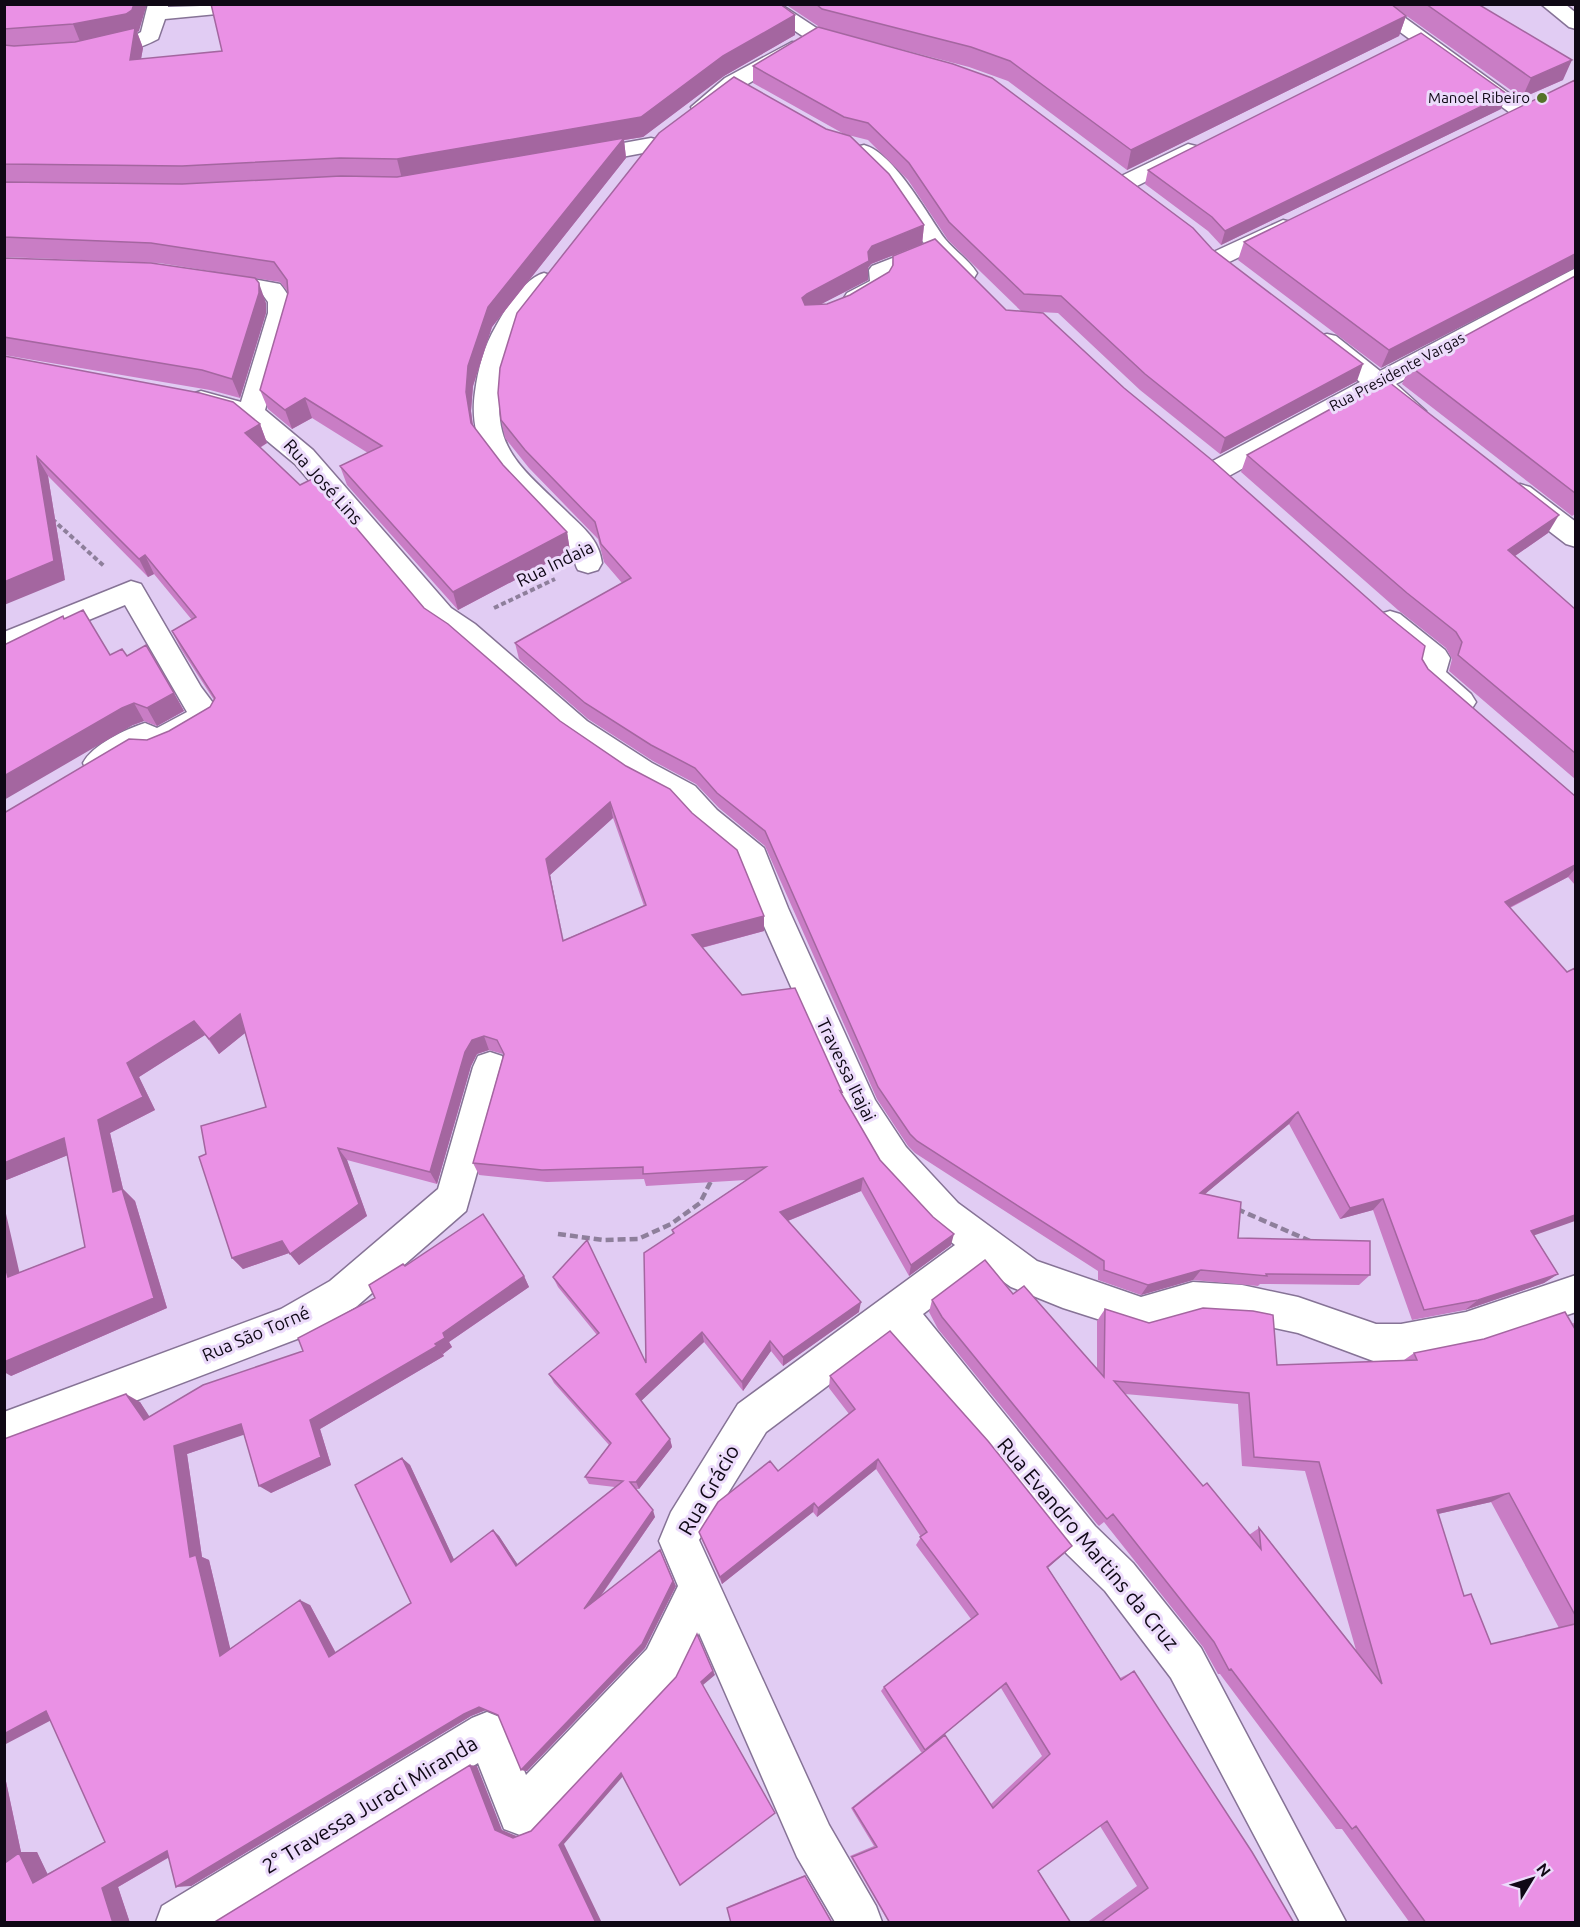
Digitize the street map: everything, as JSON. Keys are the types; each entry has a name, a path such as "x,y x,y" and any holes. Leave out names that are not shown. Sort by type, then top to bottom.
{"street":[{"path":"4,58 125,46 141,42 155,18 258,4"},
{"path":"765,4 814,35 870,50"},
{"path":"1372,4 1416,37 1530,105 1500,120"},
{"path":"1551,4 1575,20"},
{"path":"629,173 669,131 733,83 814,35"},
{"path":"1395,48 1416,37"},
{"path":"733,83 760,97"},
{"path":"561,161 669,131"},
{"path":"1149,202 1113,177 1207,142"},
{"path":"842,143 858,147 898,186 938,246 985,293"},
{"path":"1219,258 1301,218"},
{"path":"557,264 506,328 488,386 486,411 490,441 518,476 586,548 588,562"},
{"path":"197,276 271,289 280,301 280,313 251,413"},
{"name":"Rua Presidente Vargas","path":"1238,489 1210,462 1377,382 1575,276"},
{"path":"1305,324 1433,426"},
{"name":"Rua José Lins","path":"175,395 251,413 304,457 441,616 553,711"},
{"path":"1498,477 1575,535"},
{"path":"4,644 131,591 191,695 207,715 150,746 146,735 75,777"},
{"path":"1370,604 1435,658 1430,676 1483,721"},
{"name":"Travessa Itajai","path":"553,711 632,766 684,795 706,819 753,857 772,908 863,1111 893,1159 945,1215 1024,1274 1063,1290 1141,1315 1193,1300 1242,1303 1298,1315 1360,1337 1366,1342 1404,1344 1455,1334 1575,1293"},
{"name":"Rua São Torné","path":"4,1432 292,1323 343,1294 453,1199 490,1067"},
{"name":"Rua Grácio","path":"860,1923 813,1841 679,1541 684,1526 752,1418 896,1309 984,1246"},
{"name":"Rua Evandro Martins da Cruz","path":"896,1309 1081,1540 1119,1577 1186,1663 1324,1923"},
{"name":"2° Travessa Juraci Miranda","path":"177,1923 488,1733 520,1813 662,1664 699,1588"}],"lane":[{"path":"835,309 880,284 879,270 938,246"}],"path":[{"path":"48,516 131,591"},
{"name":"Rua Indaia","path":"459,630 588,562"},
{"path":"558,1234 603,1240 638,1239 671,1224 700,1203 716,1167"},
{"path":"1230,1206 1314,1243"}],"building":[{"path":"4,4 134,4 132,10 126,14 73,24 4,29"},
{"path":"211,4 780,4 795,15 723,56 641,117 397,159 340,158 182,166 4,164 4,45 75,42 135,28 130,60 222,51"},
{"path":"816,4 1391,4 1406,16 1131,150 1010,61 971,47 822,9"},
{"path":"1426,4 1478,4 1572,60 1531,78"},
{"path":"818,27 953,64 992,78 1193,228 1212,249 1363,364 1225,438 1145,374 1061,296 1024,294 949,222 909,163 868,123 844,117 753,66"},
{"path":"1421,33 1507,94 1225,231 1212,217 1148,170"},
{"path":"734,77 826,129 850,136 889,174 924,225 872,246 868,252 869,261 807,294 802,298 805,305 827,304 850,295 889,272 893,265 893,256 935,239 1006,310 1043,313 1124,388 1213,461 1384,613 1425,646 1422,659 1428,669 1575,796 1575,865 1505,902 1567,972 1575,968 1575,1215 1531,1231 1558,1274 1478,1300 1424,1310 1383,1199 1350,1208 1298,1112 1200,1193 1241,1202 1238,1238 1370,1241 1370,1275 1266,1274 1267,1276 1201,1270 1148,1285 1104,1270 1104,1261 917,1141 910,1134 878,1087 765,831 717,793 695,768 651,745 585,703 515,643 631,578 601,544 595,522 525,450 501,420 498,393 500,368 517,313 659,133"},
{"path":"1575,80 1575,254 1389,350 1244,242"},
{"path":"624,138 488,307 468,366 466,392 471,423 503,465 567,532 453,592 340,466 382,446 305,398 285,410 260,390 288,293 287,280 274,262 151,243 4,237 4,182 182,184 341,176 397,177"},
{"path":"4,258 151,263 255,278 259,283 259,293 232,379 202,370 4,337"},
{"path":"1575,276 1575,493 1410,366"},
{"path":"4,356 200,393 233,402 260,424 245,433 300,485 314,478 424,608 448,624 560,721 626,766 670,789 692,813 737,850 764,916 692,935 742,995 795,988 842,1092 840,1091 880,1160 933,1217 954,1234 911,1265 863,1178 780,1212 861,1302 783,1357 770,1341 742,1382 702,1332 636,1394 670,1439 636,1482 630,1482 653,1510 584,1609 660,1550 673,1581 642,1644 521,1770 498,1715 479,1707 176,1887 167,1851 102,1888 113,1923 4,1923 4,1861 5,1863 19,1853 33,1883 105,1842 46,1711 4,1734 4,1439 126,1394 144,1420 203,1385 303,1351 298,1338 375,1298 369,1285 403,1264 405,1266 483,1214 524,1276 443,1333 445,1338 435,1344 437,1346 310,1420 321,1457 259,1486 241,1424 174,1446 190,1557 196,1555 220,1656 300,1600 329,1657 411,1603 355,1485 402,1458 451,1562 493,1530 516,1566 623,1481 585,1477 611,1443 549,1374 599,1333 553,1277 587,1240 646,1363 644,1253 674,1233 672,1230 766,1167 643,1174 643,1167 542,1170 473,1163 504,1054 497,1040 484,1036 472,1040 465,1052 430,1172 338,1148 359,1204 290,1254 282,1241 232,1258 199,1157 206,1154 201,1126 266,1107 240,1014 209,1039 194,1021 127,1063 143,1097 98,1120 113,1192 122,1189 154,1298 4,1362 4,1262 8,1277 85,1247 64,1138 4,1163 4,813 129,739 147,740 169,731 210,707 215,698 172,631 196,617 145,555 139,559 37,457 54,561 4,582","holes":["610,802 646,905 563,941 546,859"]},
{"path":"1385,379 1559,515 1508,550 1575,609 1575,753 1458,655 1462,642 1456,632 1407,593 1247,455"},
{"path":"83,610 110,655 122,649 127,656 146,645 174,693 147,708 134,703 122,708 4,776 4,645 63,616 64,619"},
{"path":"985,1260 1013,1294 1024,1286 1104,1377 1105,1309 1149,1323 1203,1308 1253,1311 1273,1315 1277,1365 1417,1360 1414,1353 1484,1339 1565,1312 1575,1329 1575,1615 1509,1493 1437,1510 1464,1596 1471,1594 1491,1644 1575,1624 1575,1923 1426,1923 1356,1826 1352,1829 1231,1669 1229,1670 1214,1642 1113,1514 1107,1519 1105,1517 942,1317 932,1300","holes":["1114,1381 1249,1393 1254,1457 1319,1462 1382,1684 1259,1528 1261,1549 1207,1483 1203,1486"]},
{"path":"890,1331 988,1441 1072,1546 1047,1567 1121,1680 1134,1671 1252,1852 1294,1923 1100,1923 1148,1888 1107,1821 1038,1871 1071,1923 890,1923 852,1857 877,1847 853,1808 945,1735 993,1808 1050,1754 1006,1683 925,1750 884,1687 978,1614 920,1537 927,1532 878,1459 818,1508 814,1503 720,1577 699,1532 718,1502 770,1461 778,1471 855,1409 830,1376"},
{"path":"697,1634 713,1671 701,1682 775,1813 680,1885 621,1773 559,1845 596,1923 213,1923 470,1765 495,1830 513,1838 531,1831 676,1677"},
{"path":"805,1876 832,1923 731,1923 727,1908"}],"place":[{"name":"Manoel Ribeiro","path":"1542,98"}]}
